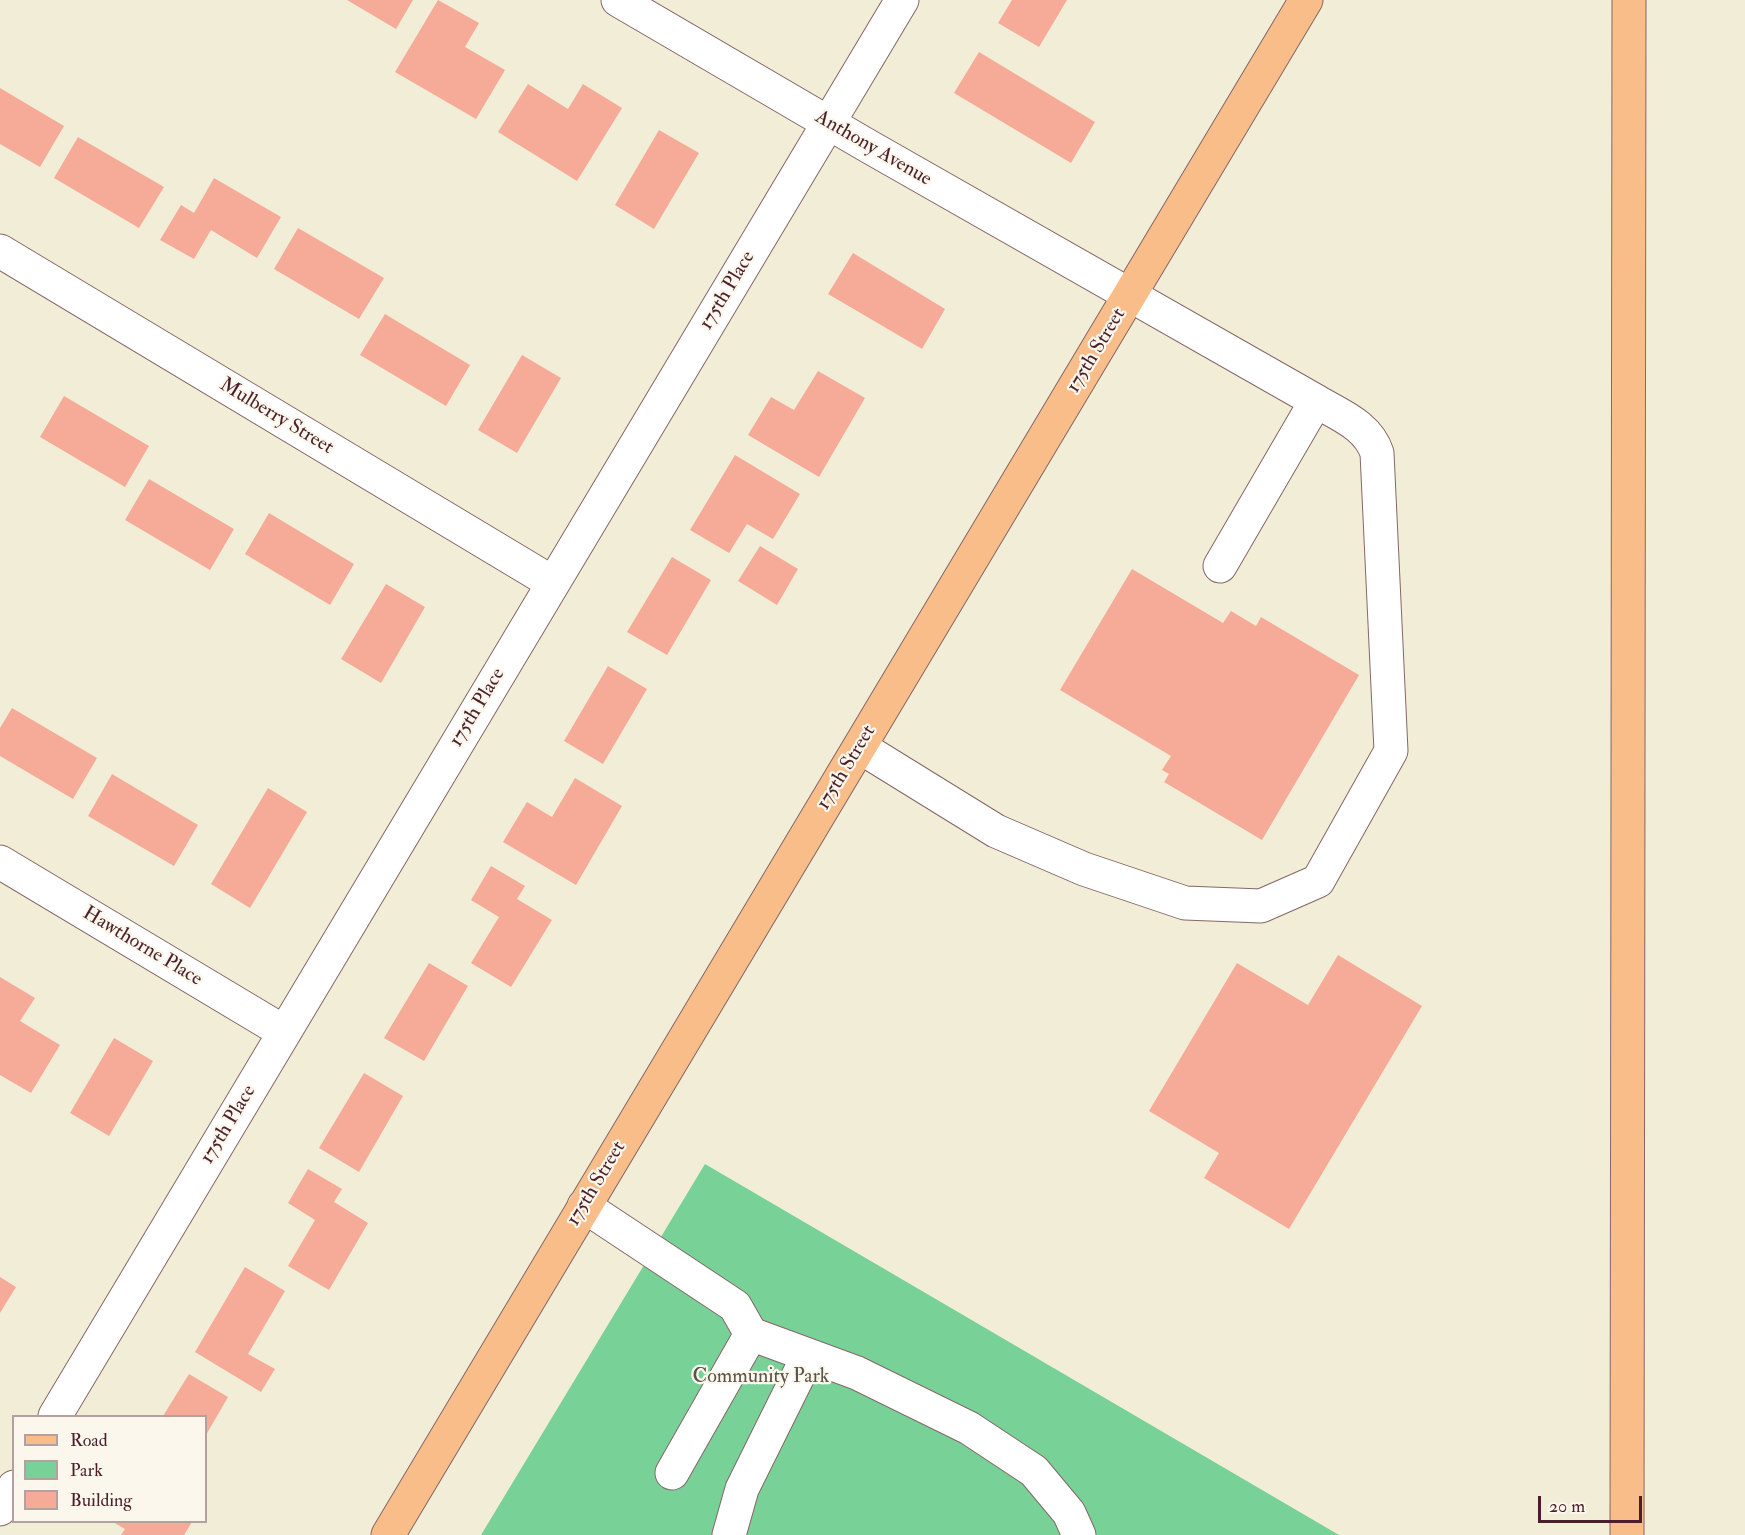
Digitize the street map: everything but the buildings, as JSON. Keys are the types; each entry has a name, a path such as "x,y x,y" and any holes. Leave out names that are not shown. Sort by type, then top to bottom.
{"main road":[{"name":"175th Street","path":"388,1535 1306,0"},
{"path":"1627,1535 1629,0"}],"street":[{"name":"Anthony Avenue","path":"618,0 829,124 1360,427 1372,438 1377,453 1391,751 1318,881 1261,906 1185,903 1084,869 996,831 860,747"},
{"name":"175th Place","path":"56,1415 902,0"},
{"name":"Mulberry Street","path":"0,251 553,583"},
{"path":"1220,566 1316,401"},
{"name":"Hawthorne Place","path":"0,862 284,1032"},
{"path":"584,1206 735,1306 751,1334 857,1373 969,1428 1008,1452 1034,1471 1053,1491 1069,1513 1079,1535"},
{"path":"672,1473 751,1334"},
{"path":"729,1535 742,1489 808,1356"}],"green space":[{"name":"Community Park","path":"705,1164 1339,1535 481,1535"}]}
